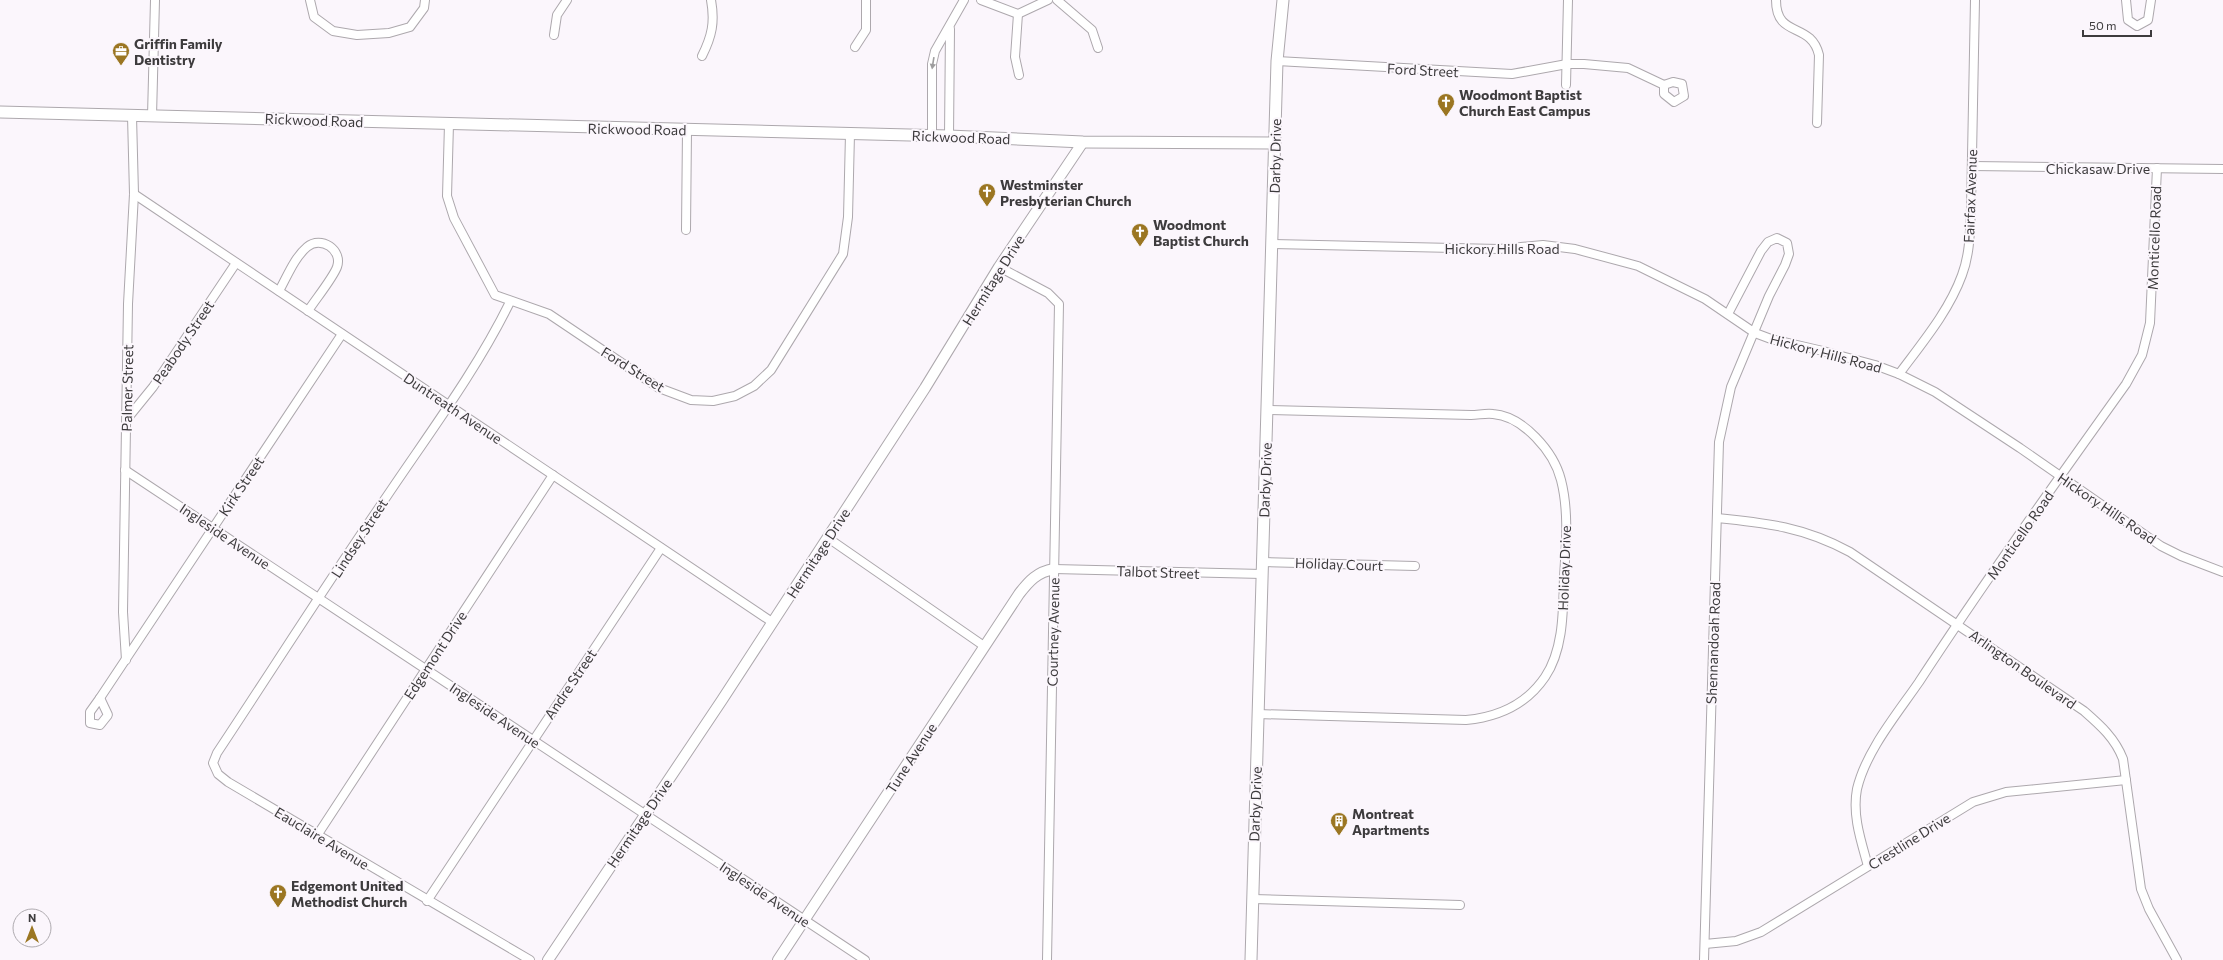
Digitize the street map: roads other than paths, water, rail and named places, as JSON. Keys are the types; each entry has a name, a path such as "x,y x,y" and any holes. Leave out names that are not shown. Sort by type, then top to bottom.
{"main road":[{"name":"Darby Drive","path":"1251,960 1273,244 1277,61 1283,0"},
{"name":"Rickwood Road","path":"0,112 949,136 1083,142 1275,143"}],"street":[{"path":"152,116 155,0"},
{"path":"310,0 314,17 333,31 357,35 389,33 410,27 424,8 425,0"},
{"path":"554,35 557,15 567,0"},
{"path":"702,56 712,36 713,10 710,0"},
{"path":"855,47 866,30 866,0"},
{"path":"932,136 932,64 935,51 950,28 964,0"},
{"path":"981,0 1018,14 1048,0"},
{"path":"1057,0 1092,30 1098,48"},
{"path":"1566,85 1568,0"},
{"path":"1776,0 1776,10 1780,20 1788,27 1809,36 1817,44 1820,55 1817,123"},
{"name":"Fairfax Avenue","path":"1900,374 1948,304 1962,275 1969,242 1975,0"},
{"path":"2126,0 2128,20 2137,26 2148,20 2151,0"},
{"path":"1018,14 1015,57 1019,75"},
{"path":"949,136 950,28"},
{"name":"Ford Street","path":"1277,61 1512,74 1567,64 1628,68 1664,85"},
{"name":"Palmer Street","path":"126,660 123,612 131,228 134,194 132,116"},
{"name":"Ford Street","path":"449,124 448,196 454,218 495,295 510,302 549,314 659,388 691,400 714,401 735,396 754,386 771,370 843,254 848,217 850,134"},
{"path":"686,230 687,130"},
{"name":"Hermitage Drive","path":"548,960 646,815 828,538 925,388 999,267 1083,142"},
{"name":"Chickasaw Drive","path":"1972,166 2223,169"},
{"name":"Monticello Road","path":"1868,866 1858,829 1856,811 1858,788 1864,767 1957,624 2126,384 2146,345 2153,290 2157,168"},
{"name":"Duntreath Avenue","path":"134,194 772,622"},
{"name":"Shennandoah Road","path":"1704,960 1719,442 1727,398 1769,296 1789,254 1787,243 1777,238 1768,242 1761,251 1728,314"},
{"path":"279,291 293,266 308,246 320,242 332,247 338,256 337,268 308,311"},
{"name":"Hickory Hills Road","path":"1273,244 1499,250 1543,245 1575,249 1638,266 1705,299 1755,333 1771,339 1855,359 1900,374 1954,404 2161,546 2191,560 2223,572"},
{"name":"Peabody Street","path":"126,419 154,387 236,263"},
{"name":"Courtney Avenue","path":"999,267 1048,293 1059,304 1047,960"},
{"name":"Lindsey Street","path":"218,774 213,763 217,753 319,598 449,406 493,336 510,302"},
{"name":"Kirk Street","path":"100,698 342,334"},
{"name":"Holiday Drive","path":"1258,714 1466,720 1493,716 1513,708 1538,686 1551,668 1555,657 1562,624 1565,562 1565,503 1558,470 1541,442 1514,422 1493,414 1471,415 1267,410"},
{"name":"Ingleside Avenue","path":"125,470 865,960"},
{"name":"Edgemont Drive","path":"318,834 553,475"},
{"name":"Arlington Boulevard","path":"1716,518 1788,527 1809,533 1840,546 1868,563 2084,711 2100,724 2119,749 2126,780 2141,888 2149,909 2177,960"},
{"path":"828,538 984,646"},
{"name":"Andre Street","path":"427,900 661,548"},
{"name":"Holiday Court","path":"1263,562 1415,566"},
{"name":"Talbot Street","path":"1054,569 1262,574"},
{"name":"Tune Avenue","path":"778,960 806,921 984,646 1031,579 1040,573 1054,569"},
{"name":"Eauclaire Avenue","path":"218,774 427,900 530,960"},
{"name":"Crestline Drive","path":"1705,944 1736,942 1761,932 1946,818 1984,798 2006,792 2126,780"},
{"path":"1253,900 1460,905"}],"place":[{"name":"Griffin Family Dentistry","path":"121,66"},
{"name":"Woodmont Baptist Church East Campus","path":"1446,117"},
{"name":"Westminster Presbyterian Church","path":"987,207"},
{"name":"Woodmont Baptist Church","path":"1140,247"},
{"name":"Montreat Apartments","path":"1339,836"},
{"name":"Edgemont United Methodist Church","path":"278,908"}]}
